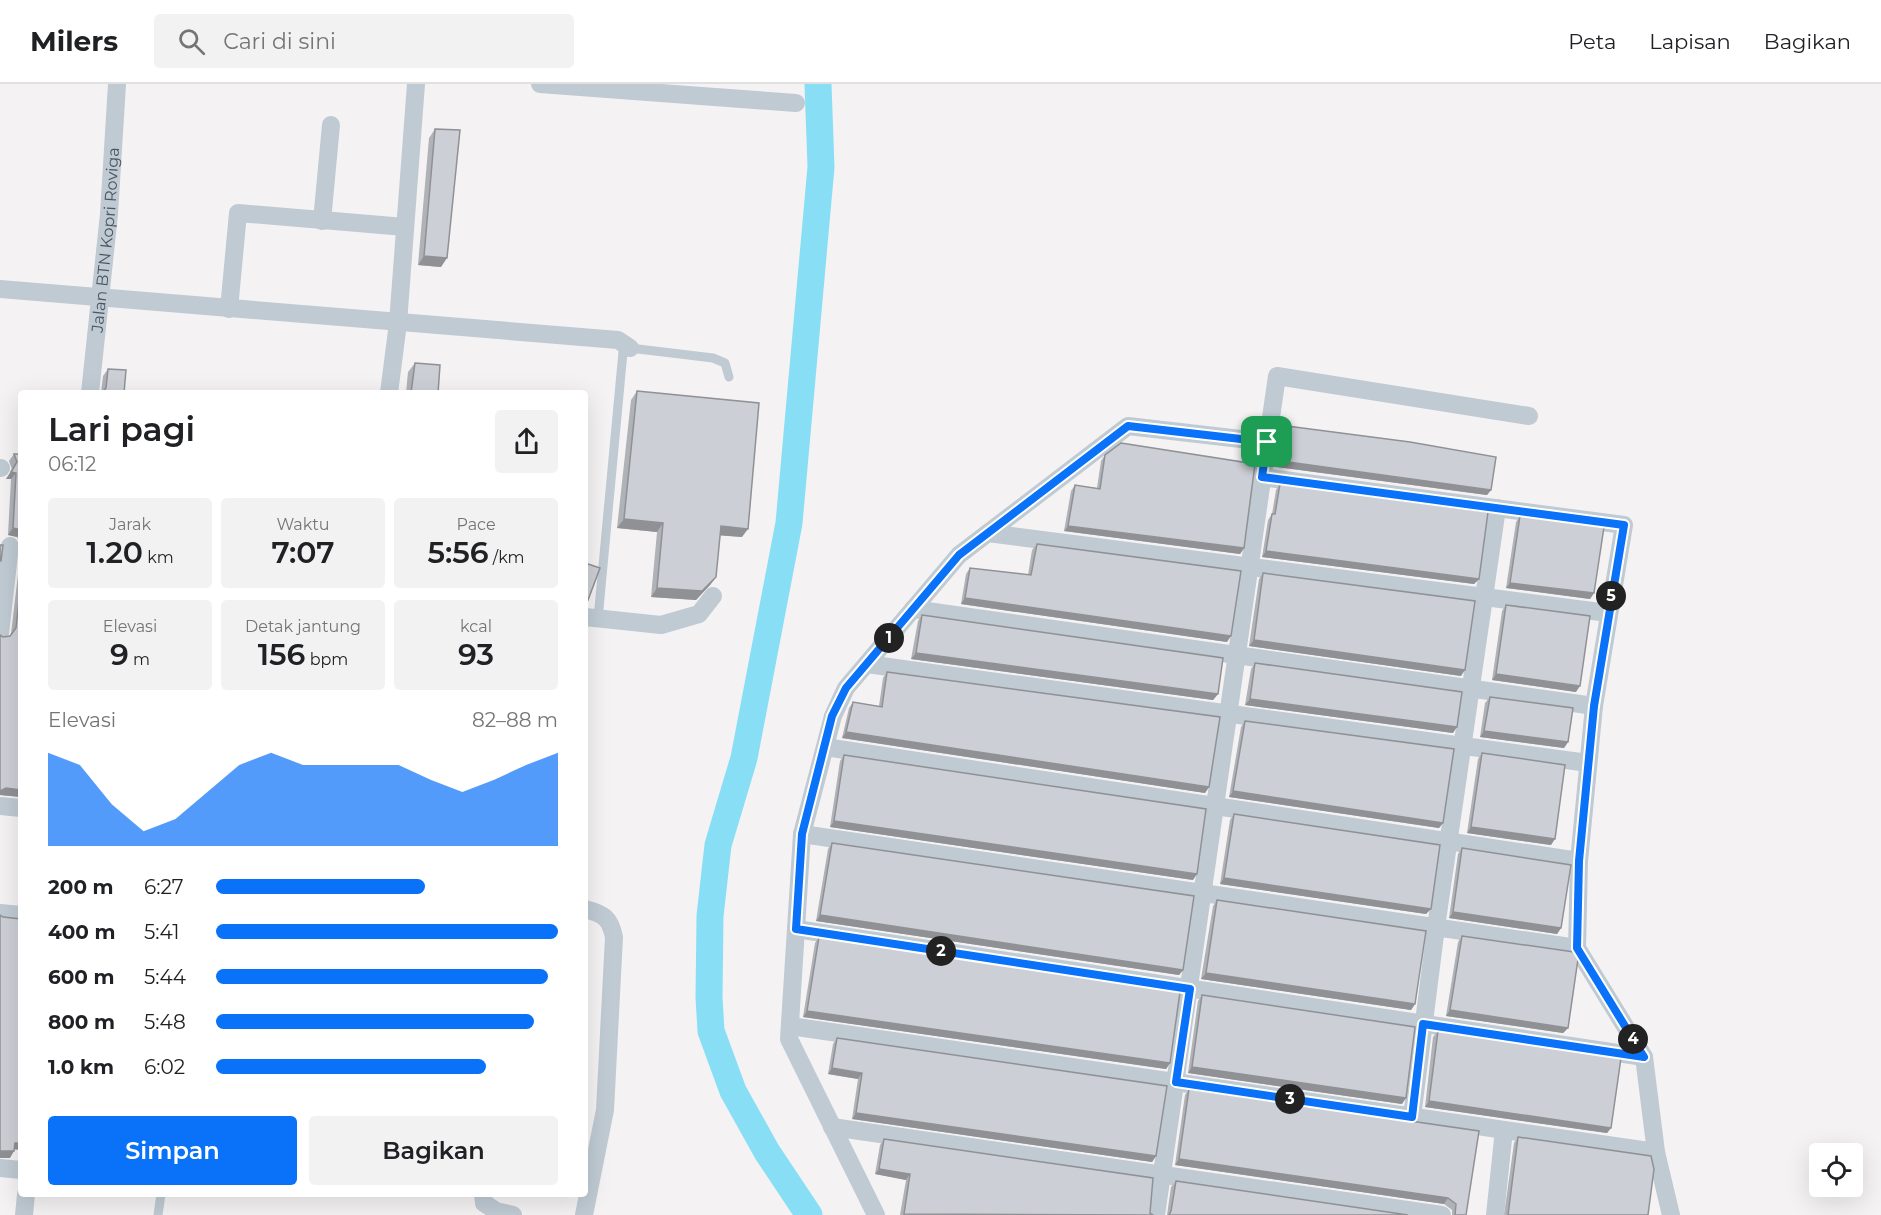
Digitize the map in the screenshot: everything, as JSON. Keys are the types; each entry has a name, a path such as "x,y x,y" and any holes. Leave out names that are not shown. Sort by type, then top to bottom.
{"street":[{"name":"Jalan BTN Kopri Roviga","path":"90,390 117,84"},
{"path":"389,390 398,323 416,84"},
{"path":"540,84 740,95 796,103"},
{"path":"322,221 331,125"},
{"path":"229,309 238,213 405,227"},
{"path":"0,289 618,340 630,348"},
{"path":"1156,1215 1190,989 1213,805 1277,376 1529,417"},
{"path":"876,1215 789,1040 802,834 832,716 846,688 959,555 1128,426 1267,442"},
{"path":"1262,477 1624,525 1594,706 1579,861 1577,948 1644,1057 1656,1152 1671,1215"},
{"path":"1412,1117 1436,927 1497,508"},
{"path":"988,533 1608,613"},
{"path":"0,633 10,546"},
{"path":"591,618 661,625 699,614 713,596"},
{"path":"913,609 1594,706"},
{"path":"867,664 1588,763"},
{"path":"825,747 1579,861"},
{"path":"0,806 18,807"},
{"path":"802,834 1577,948"},
{"path":"588,910 600,913 610,921 614,938 605,1110 588,1195"},
{"path":"0,913 18,915"},
{"path":"796,929 1644,1057"},
{"path":"790,1026 1656,1152"},
{"path":"832,1127 1442,1215"},
{"path":"1495,1215 1504,1130"},
{"path":"0,1168 18,1170"},
{"path":"24,1215 26,1197"},
{"path":"483,1197 484,1203 496,1211 513,1215"},
{"path":"584,1215 588,1197"}],"lane":[{"path":"591,618 620,359 623,352 630,348 713,358 725,363 729,377"},
{"path":"158,1215 161,1197"}],"building":[{"path":"435,129 460,130 447,258 424,256"},
{"path":"415,363 440,365 438,390 411,390"},
{"path":"108,369 126,370 124,390 104,390"},
{"path":"637,391 759,403 748,529 721,526 716,577 702,591 657,588 663,523 624,519"},
{"path":"1287,426 1410,442 1496,457 1491,490 1281,461"},
{"path":"1121,443 1255,464 1244,548 1068,526 1075,485 1100,489 1105,455"},
{"path":"14,454 18,454 18,529 13,528 16,473 11,472 17,462"},
{"path":"1280,484 1488,512 1479,579 1266,551"},
{"path":"1520,516 1604,527 1594,593 1510,583"},
{"path":"1037,544 1241,571 1231,636 965,598 970,568 1031,575"},
{"path":"0,545 3,545 1,561 0,561"},
{"path":"588,564 600,568 588,600"},
{"path":"1263,573 1475,601 1465,670 1254,640"},
{"path":"1506,605 1590,616 1580,686 1496,674"},
{"path":"18,610 18,790 6,788 0,791 0,635 10,636 16,628"},
{"path":"922,615 1223,658 1218,694 916,653"},
{"path":"1255,663 1462,692 1457,727 1250,699"},
{"path":"887,672 1220,717 1209,787 846,732 853,702 882,707"},
{"path":"1490,697 1573,708 1568,742 1484,731"},
{"path":"1245,721 1454,749 1443,823 1233,791"},
{"path":"1482,753 1565,765 1555,839 1471,827"},
{"path":"844,755 1206,809 1197,874 834,821"},
{"path":"1234,814 1440,845 1431,909 1224,878"},
{"path":"832,843 1194,896 1183,970 820,915"},
{"path":"1462,848 1571,865 1561,928 1453,912"},
{"path":"1217,900 1426,931 1415,1004 1206,973"},
{"path":"0,915 18,919 18,1143 15,1143 14,1151 0,1151"},
{"path":"1462,936 1574,952 1578,959 1568,1028 1450,1010"},
{"path":"819,937 1180,992 1170,1063 807,1011"},
{"path":"1202,995 1415,1027 1406,1098 1192,1067"},
{"path":"1438,1031 1621,1058 1611,1128 1429,1101"},
{"path":"837,1038 1167,1086 1156,1156 856,1113 862,1073 832,1068"},
{"path":"1189,1089 1479,1131 1466,1215 1455,1215 1456,1204 1448,1198 1179,1159"},
{"path":"1518,1137 1651,1156 1654,1169 1648,1215 1508,1215"},
{"path":"884,1139 1153,1178 1150,1213 1153,1215 904,1214 910,1174 879,1169"},
{"path":"1176,1181 1408,1215 1169,1215"}],"waterway":[{"path":"809,1215 767,1152 733,1091 711,1031 709,997 710,916 718,845 744,758 789,523 821,167 818,84"}],"route":[{"path":"1128,426 1267,442 1262,477 1624,525 1594,706 1579,861 1577,948 1644,1057 1423,1024 1412,1117 1176,1082 1190,989 796,929 802,834 832,716 846,688 959,555 1128,426"}]}
